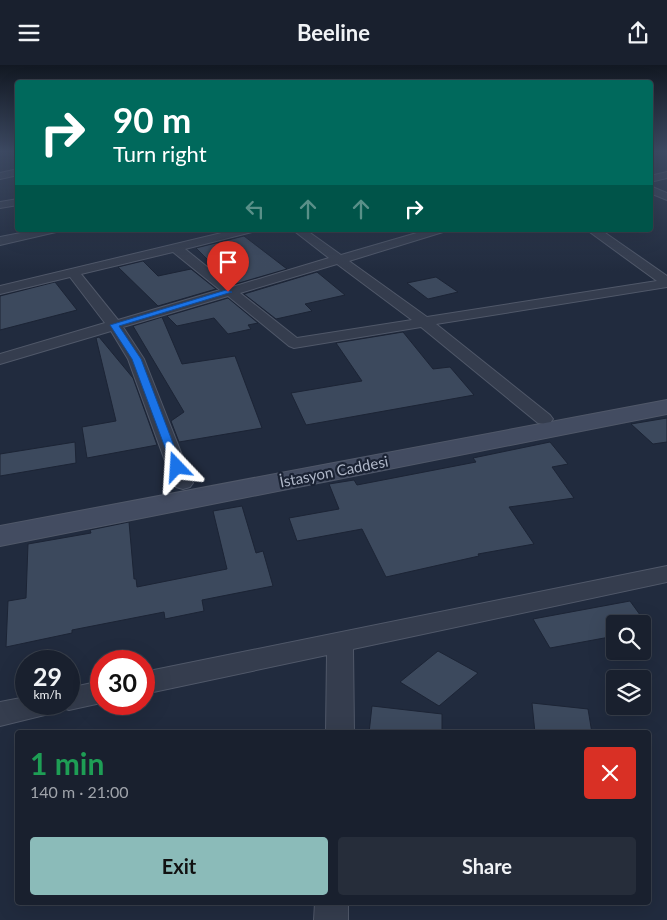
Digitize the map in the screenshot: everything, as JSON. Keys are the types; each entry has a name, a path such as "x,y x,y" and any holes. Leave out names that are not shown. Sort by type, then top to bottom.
{"main road":[{"path":"0,518 183,483 544,419 667,393"},
{"name":"İstasyon Caddesi","path":"0,536 667,407"}],"street":[{"path":"654,191 667,197"},
{"path":"0,205 15,202"},
{"path":"0,241 43,232"},
{"path":"0,290 74,274 240,232"},
{"path":"302,232 424,322 544,419"},
{"path":"0,359 429,232"},
{"path":"596,232 643,263 667,282"},
{"path":"176,248 228,292 294,343 667,282"},
{"path":"74,274 114,325 136,359 183,483"},
{"path":"155,681 667,574"},
{"path":"340,641 340,730"},
{"path":"0,714 15,711"},
{"path":"331,920 332,905"}],"building":[{"path":"244,236 287,269 232,285 208,265 212,264 196,248"},
{"path":"143,261 158,276 191,269 216,289 158,306 118,267"},
{"path":"317,272 345,295 305,304 312,311 276,319 244,294"},
{"path":"436,277 458,292 428,299 407,283"},
{"path":"55,282 77,310 0,330 0,296"},
{"path":"228,298 258,323 248,325 251,329 228,334 214,318 177,326 167,316"},
{"path":"162,317 182,364 235,356 262,428 179,442 171,421 184,412 133,326"},
{"path":"403,332 433,369 450,367 474,395 306,425 291,393 362,381 336,343"},
{"path":"99,337 133,378 157,445 87,458 82,427 116,421 96,338"},
{"path":"667,418 667,442 653,444 631,424"},
{"path":"75,442 76,463 0,476 0,454"},
{"path":"550,442 568,464 552,467 574,498 509,507 534,544 478,554 479,556 386,577 362,529 297,541 289,518 339,509 329,484 354,480 357,485 476,462 473,458"},
{"path":"242,506 256,553 263,551 273,586 202,600 204,611 165,619 164,612 72,630 72,633 6,647 8,601 26,598 28,544 91,533 90,530 129,522 134,579 136,579 137,587 227,569 213,511"},
{"path":"630,601 640,615 606,615 606,638 550,648 533,619"},
{"path":"438,651 478,673 439,706 400,682"},
{"path":"532,703 588,709 592,730 535,730"},
{"path":"372,706 442,714 442,730 369,730"}],"route":[{"path":"177,467 144,377 136,359 114,325 228,292"}]}
